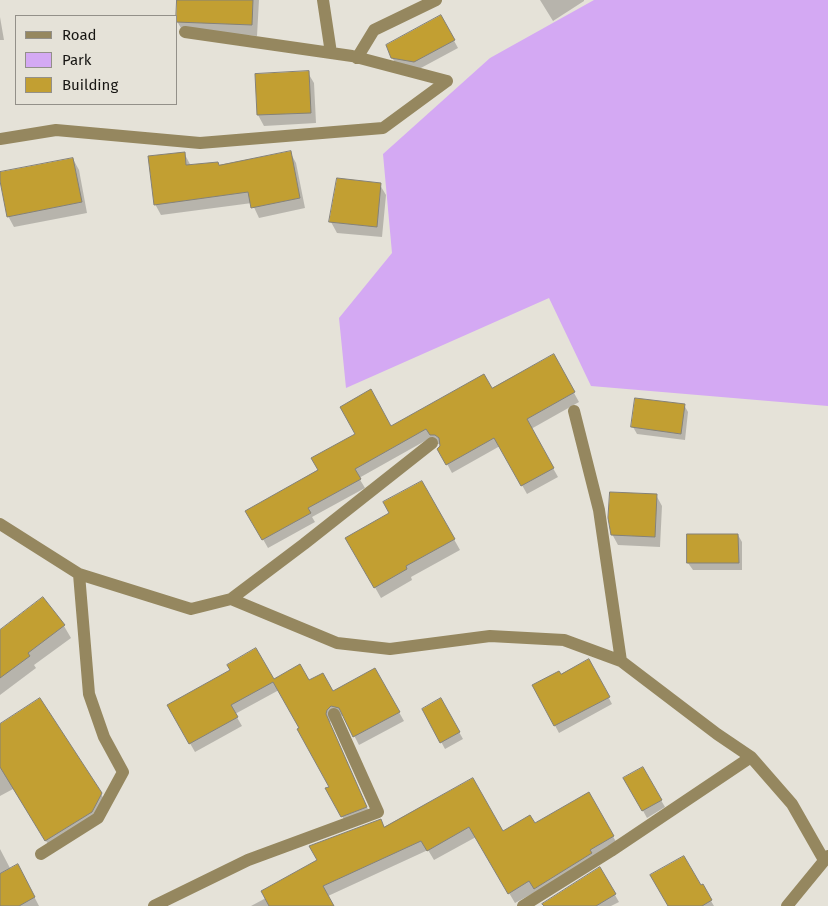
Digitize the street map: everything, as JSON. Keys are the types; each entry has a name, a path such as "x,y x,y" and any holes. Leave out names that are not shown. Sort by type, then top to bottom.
{"street":[{"path":"322,0 331,53"},
{"path":"358,58 374,30 436,0"},
{"path":"0,139 56,130 200,143 383,128 447,81 358,58 185,32"},
{"path":"574,411 599,510 621,661"},
{"path":"0,524 79,574 191,609 231,599 432,443"},
{"path":"41,854 98,818 123,772 104,737 89,694 79,574"},
{"path":"231,599 337,643 390,649 490,636 564,640 621,661 717,734 751,757 792,804 826,858 787,906"},
{"path":"154,906 248,860 378,812 334,714"},
{"path":"523,906 611,851 751,757"}],"green space":[{"path":"594,0 828,0 828,406 591,386 549,298 346,388 339,318 392,253 383,154 490,58"}],"building":[{"path":"177,0 253,0 252,25 178,22 178,15 176,15"},
{"path":"441,15 455,40 414,62 391,58 386,45"},
{"path":"309,71 311,113 257,115 255,74"},
{"path":"291,151 300,198 251,208 248,192 154,205 148,156 185,152 186,165 218,162 219,165"},
{"path":"73,158 82,202 7,217 0,172"},
{"path":"337,178 381,183 377,227 329,222"},
{"path":"554,354 575,392 527,419 554,468 521,486 494,438 446,465 437,449 440,446 439,438 435,435 430,435 426,429 355,469 361,479 308,508 311,513 262,540 245,511 318,470 311,458 355,434 340,407 371,389 391,426 484,374 492,388"},
{"path":"635,398 685,404 681,434 631,427"},
{"path":"422,481 455,539 406,566 407,569 374,588 345,538 389,513 383,502"},
{"path":"610,492 657,494 655,537 611,535 608,518"},
{"path":"687,534 738,534 739,563 687,563"},
{"path":"43,597 65,625 28,653 30,656 0,678 0,630"},
{"path":"256,648 274,679 300,664 309,680 323,673 333,691 375,668 400,712 353,737 339,708 331,706 326,714 367,807 341,817 325,788 329,787 273,682 231,705 238,717 189,744 167,705 230,670 227,665"},
{"path":"589,659 610,697 554,726 532,685 559,671 561,674"},
{"path":"40,698 102,793 92,812 45,841 0,767 0,724"},
{"path":"441,698 460,732 440,743 422,709"},
{"path":"643,767 662,800 642,811 623,778"},
{"path":"473,778 503,831 530,815 535,823 589,792 614,836 590,850 592,853 534,889 529,881 508,894 469,827 427,851 421,841 323,886 334,906 269,906 261,891 317,860 309,846 381,819 384,827"},
{"path":"684,856 712,900 702,906 668,906 650,875"},
{"path":"18,864 35,897 19,906 0,906 0,874"},
{"path":"600,867 616,894 596,906 544,906 542,904"}]}
